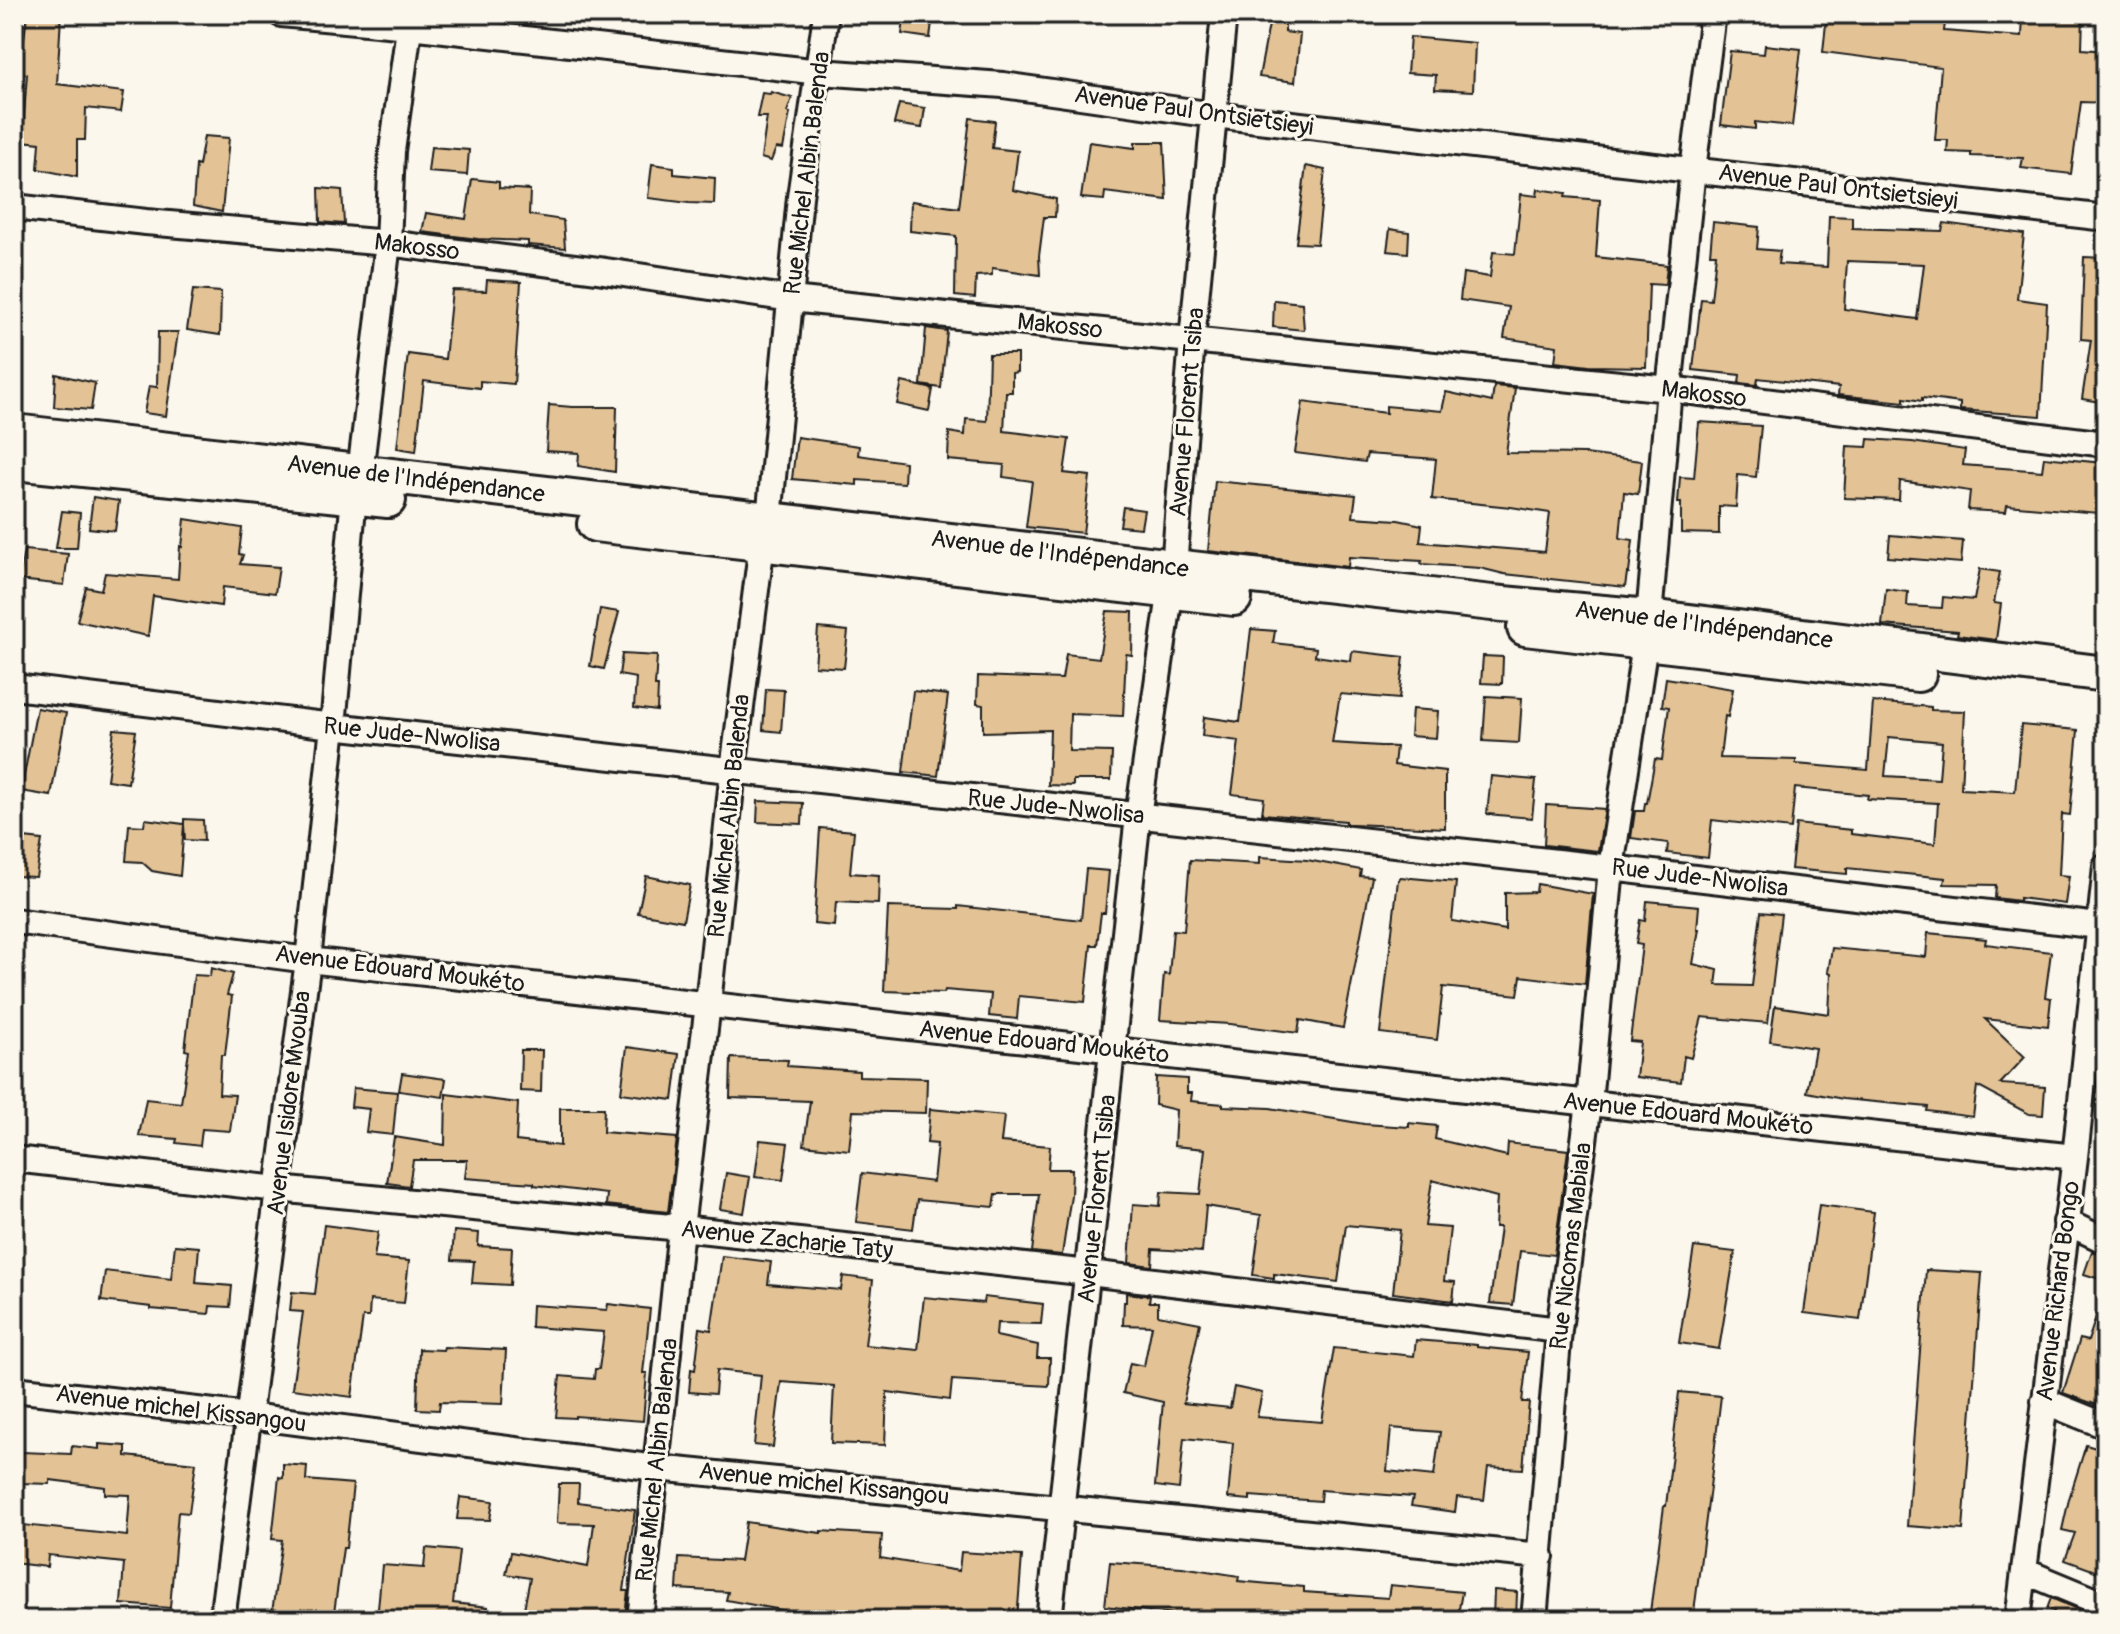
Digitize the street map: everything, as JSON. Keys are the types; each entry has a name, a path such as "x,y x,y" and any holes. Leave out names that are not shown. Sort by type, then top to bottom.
{"street":[{"name":"Avenue Paul Ontsietsieyi","path":"281,14 410,20 820,72 1003,85 1214,115 2106,218"},
{"name":"Rue Michel Albin Balenda","path":"640,1620 733,770 766,531 800,197 826,14"},
{"name":"Avenue Florent Tsiba","path":"1049,1620 1138,816 1172,579 1224,14"},
{"name":"Rue Nicomas Mabiala","path":"1534,1620 1559,1330 1589,1103 1611,868 1647,630 1669,389 1713,14"},
{"name":"Avenue Isidore Mvouba","path":"222,1620 308,960 357,484 388,243 392,151 410,20"},
{"name":"Makosso","path":"14,207 388,243 791,299 1669,389 2106,444"},
{"name":"Avenue de l'Indépendance","path":"14,432 357,484 1172,579 1492,603 1647,630 2106,695"},
{"name":"Avenue de l'Indépendance","path":"14,462 357,484"},
{"name":"Avenue de l'Indépendance","path":"1647,630 2106,674"},
{"name":"Rue Jude-Nwolisa","path":"14,687 333,726 1611,868 2099,926"},
{"name":"Avenue Richard Bongo","path":"2018,1620 2075,1157 2096,1057 2099,926 2106,866"},
{"name":"Avenue Edouard Moukéto","path":"14,921 308,960 2075,1157"},
{"name":"Avenue Zacharie Taty","path":"14,1159 1089,1273 1559,1330"},
{"path":"2066,1222 2106,1241"},
{"name":"Avenue michel Kissangou","path":"14,1389 657,1468 1541,1556"},
{"path":"2044,1401 2106,1426"},
{"path":"2024,1571 2106,1605"}],"building":[{"path":"905,14 933,14 930,38 902,34"},
{"path":"1271,14 1285,14 1285,32 1300,34 1295,82 1259,77"},
{"path":"1827,14 1946,14 1944,31 2022,37 2023,14 2083,14 2082,49 2106,51 2106,103 2081,102 2071,174 2021,168 2023,158 1947,152 1948,140 1935,140 1941,67 1823,52"},
{"path":"61,16 57,84 124,92 121,112 86,108 85,140 77,140 77,177 38,169 40,143 22,141 27,74 19,73 27,17"},
{"path":"1410,37 1475,43 1473,91 1435,89 1436,75 1407,73"},
{"path":"1765,45 1801,49 1792,126 1755,122 1755,129 1721,125 1730,51 1764,54"},
{"path":"771,92 792,98 787,112 790,113 783,149 776,148 771,161 761,158 767,117 757,117 762,93"},
{"path":"899,104 925,108 922,128 894,124"},
{"path":"970,118 995,121 992,148 1018,151 1013,190 1056,199 1055,217 1044,217 1040,275 992,268 992,275 976,276 975,298 955,296 956,236 910,231 911,201 959,208"},
{"path":"204,136 229,138 222,212 193,206 196,165 199,166"},
{"path":"1089,142 1135,148 1135,142 1164,142 1167,200 1105,192 1104,200 1081,198"},
{"path":"431,147 469,150 467,175 428,172"},
{"path":"652,164 674,167 674,174 715,178 714,204 648,198"},
{"path":"1306,166 1325,170 1317,244 1296,243"},
{"path":"472,179 499,182 499,188 530,190 529,215 563,220 565,248 528,245 528,241 422,232 426,213 466,219"},
{"path":"319,188 342,190 344,224 320,222"},
{"path":"1538,189 1566,193 1565,197 1600,200 1596,257 1667,265 1665,285 1649,284 1646,367 1555,362 1557,346 1504,338 1509,307 1460,300 1463,273 1490,277 1493,252 1515,254 1521,194 1537,196"},
{"path":"1829,216 1852,217 1852,228 1942,231 1944,223 2024,234 2017,299 2047,303 2041,416 1960,410 1960,403 1922,398 1922,401 1904,398 1904,402 1838,395 1839,387 1758,378 1757,385 1739,383 1740,375 1693,370 1701,299 1711,300 1716,254 1710,254 1713,222 1759,227 1757,249 1780,251 1778,264 1827,267","holes":["1847,261 1924,264 1917,319 1844,309"]},
{"path":"1390,229 1409,232 1408,253 1387,251"},
{"path":"2084,257 2106,258 2106,403 2082,399 2091,340 2081,339"},
{"path":"487,280 521,282 514,384 480,381 480,388 424,381 416,451 397,448 408,354 445,359 452,290 486,291"},
{"path":"193,290 221,292 220,335 187,330"},
{"path":"1274,300 1302,303 1304,330 1273,327"},
{"path":"926,328 947,331 941,388 921,385"},
{"path":"158,332 178,332 166,416 144,413 149,386 157,387"},
{"path":"989,354 1017,354 1017,372 1012,373 1012,392 1006,392 1004,431 1069,439 1064,473 1090,476 1083,533 1026,527 1032,481 1003,477 1004,465 948,460 949,432 965,435 966,419 987,421"},
{"path":"56,374 95,383 91,410 54,407"},
{"path":"902,382 933,389 929,411 897,404"},
{"path":"1494,386 1515,388 1506,453 1585,454 1642,461 1638,494 1624,492 1620,538 1633,540 1625,587 1504,574 1480,568 1421,564 1422,561 1349,557 1348,567 1208,551 1215,481 1356,495 1353,517 1422,525 1420,542 1545,552 1550,513 1432,499 1436,459 1367,454 1365,462 1295,453 1303,402 1386,413 1386,406 1442,411 1446,392 1492,402"},
{"path":"549,405 617,407 615,472 578,466 579,453 546,451"},
{"path":"1699,422 1761,426 1756,477 1738,475 1736,507 1719,506 1719,534 1681,533 1681,503 1678,503 1680,477 1694,478"},
{"path":"797,437 859,446 858,455 905,462 904,483 857,480 857,485 792,479"},
{"path":"1868,439 1965,450 1963,465 2042,471 2044,457 2103,463 2098,513 2007,505 2006,512 1968,510 1970,491 1900,481 1899,500 1844,498 1847,446 1867,447"},
{"path":"93,497 119,501 115,531 89,528"},
{"path":"1123,507 1144,510 1141,528 1120,526"},
{"path":"62,511 80,513 77,548 56,548"},
{"path":"185,519 242,528 239,554 243,555 240,564 279,567 275,593 223,587 221,606 153,596 148,636 77,621 86,587 101,590 105,573 178,579"},
{"path":"1890,535 1963,541 1961,563 1888,557"},
{"path":"24,550 68,554 64,585 19,580"},
{"path":"1980,569 2000,572 1994,603 2001,604 1996,640 1957,635 1958,631 1882,625 1886,589 1908,592 1907,606 1942,608 1943,597 1974,600"},
{"path":"600,609 619,612 604,669 590,666"},
{"path":"1107,611 1133,612 1132,655 1126,654 1123,716 1070,714 1069,751 1112,752 1111,780 1073,780 1073,786 1048,785 1050,730 983,732 983,705 977,704 978,676 1062,679 1066,654 1099,658"},
{"path":"818,628 848,631 844,668 815,666"},
{"path":"1251,629 1275,631 1273,643 1316,648 1315,656 1351,661 1352,651 1404,657 1399,699 1340,694 1332,743 1396,747 1394,765 1445,771 1445,828 1346,824 1346,821 1262,814 1264,798 1232,794 1239,741 1202,736 1204,717 1240,722"},
{"path":"622,654 657,656 657,711 634,708 636,678 619,675"},
{"path":"1483,656 1503,657 1502,684 1481,683"},
{"path":"1666,678 1733,689 1728,717 1725,716 1720,758 1796,760 1796,764 1868,770 1873,702 1965,711 1961,789 2015,792 2021,725 2078,730 2070,815 2062,814 2059,875 2069,876 2065,904 1995,898 1996,885 1944,884 1945,878 1847,868 1847,874 1791,869 1796,824 1935,844 1938,803 1867,799 1868,795 1795,788 1791,829 1712,820 1708,858 1667,853 1668,843 1631,838 1635,811 1644,811 1647,803 1655,759 1662,760 1669,707 1662,706","holes":["1889,737 1942,742 1939,779 1885,776"]},
{"path":"766,689 784,690 781,732 763,730"},
{"path":"913,691 948,695 938,776 903,772"},
{"path":"1486,696 1522,698 1519,743 1483,741"},
{"path":"37,708 66,713 51,796 21,791"},
{"path":"1412,709 1438,711 1436,738 1410,736"},
{"path":"114,729 136,731 128,783 107,780"},
{"path":"1491,776 1536,780 1532,818 1487,814"},
{"path":"758,801 803,803 802,824 757,822"},
{"path":"1546,805 1605,809 1598,851 1544,845"},
{"path":"145,819 184,824 184,819 203,820 204,841 185,840 184,825 180,876 152,871 142,862 126,861 129,825 144,826"},
{"path":"820,828 854,831 850,873 879,875 878,904 836,902 834,926 814,924"},
{"path":"14,837 42,840 36,877 14,876"},
{"path":"1260,857 1307,860 1361,870 1360,876 1372,877 1343,1028 1300,1020 1298,1033 1230,1024 1160,1020 1164,974 1169,975 1173,930 1184,931 1190,860 1260,864"},
{"path":"1086,869 1109,871 1105,913 1101,913 1097,945 1091,945 1085,1002 1019,996 1017,1019 989,1016 991,994 945,990 944,993 884,991 888,907 958,909 958,906 1081,920"},
{"path":"646,876 690,885 683,921 638,913"},
{"path":"1400,877 1456,882 1452,921 1505,930 1505,893 1536,892 1537,884 1593,894 1585,984 1521,976 1518,995 1443,987 1437,1040 1380,1033"},
{"path":"1647,901 1699,906 1693,964 1718,970 1716,985 1752,986 1761,912 1781,914 1768,1023 1702,1017 1691,1058 1684,1056 1681,1082 1636,1077 1640,1042 1630,1041 1642,945 1636,944 1640,920 1645,921"},
{"path":"1928,933 1986,939 1985,944 2051,952 2045,997 2051,998 2048,1026 1985,1019 2025,1057 2000,1084 2045,1087 2043,1115 2029,1114 1977,1086 1973,1117 1927,1111 1928,1107 1843,1099 1807,1092 1815,1048 1770,1041 1775,1006 1829,1014 1831,973 1828,972 1832,948 1926,957"},
{"path":"211,968 233,974 227,995 232,996 225,1055 221,1055 219,1094 235,1095 230,1131 202,1129 200,1146 176,1143 177,1139 139,1136 146,1099 181,1103 189,1051 185,1050 194,975 210,976"},
{"path":"627,1047 679,1054 673,1100 621,1093"},
{"path":"521,1050 542,1050 541,1092 520,1091"},
{"path":"731,1058 788,1060 787,1066 859,1071 859,1076 927,1078 926,1113 853,1111 849,1150 804,1145 810,1101 730,1098"},
{"path":"402,1073 446,1079 443,1097 399,1091"},
{"path":"1156,1077 1187,1079 1187,1093 1192,1093 1191,1101 1270,1108 1364,1124 1437,1126 1435,1139 1507,1156 1508,1143 1568,1150 1554,1255 1520,1251 1513,1305 1490,1303 1500,1227 1495,1227 1497,1197 1432,1180 1425,1226 1450,1228 1444,1281 1455,1282 1453,1301 1393,1293 1400,1230 1346,1225 1338,1282 1274,1274 1274,1278 1253,1275 1261,1215 1206,1206 1202,1252 1153,1249 1152,1266 1129,1263 1133,1204 1160,1206 1161,1192 1200,1194 1205,1149 1174,1146 1176,1110 1155,1105"},
{"path":"353,1088 397,1092 393,1135 366,1132 369,1109 351,1107"},
{"path":"446,1094 518,1103 516,1141 560,1146 560,1108 604,1108 603,1132 677,1138 668,1212 606,1205 607,1194 534,1183 465,1178 467,1160 413,1160 409,1186 387,1183 394,1137 445,1145"},
{"path":"930,1109 1004,1116 1001,1142 1050,1146 1048,1169 1072,1169 1062,1255 1032,1252 1039,1194 996,1194 994,1207 917,1200 913,1229 856,1222 862,1173 933,1182 937,1144 927,1143"},
{"path":"760,1140 788,1143 783,1180 755,1177"},
{"path":"726,1173 750,1177 744,1213 720,1209"},
{"path":"1819,1205 1874,1212 1860,1320 1804,1313"},
{"path":"324,1225 378,1232 374,1258 409,1261 404,1303 370,1300 369,1317 363,1317 352,1397 292,1389 303,1312 290,1311 292,1292 315,1294"},
{"path":"454,1231 479,1233 478,1246 512,1248 510,1285 472,1283 474,1261 452,1260"},
{"path":"175,1245 199,1247 196,1283 232,1286 230,1307 210,1306 209,1314 101,1301 105,1271 171,1279"},
{"path":"1694,1247 1735,1252 1719,1349 1679,1343"},
{"path":"2092,1251 2106,1256 2106,1281 2084,1274"},
{"path":"722,1256 771,1262 768,1284 841,1290 843,1276 873,1280 865,1345 918,1350 924,1297 983,1303 984,1297 1043,1304 1041,1324 997,1323 996,1336 1038,1345 1037,1358 1050,1358 1049,1386 952,1380 950,1400 887,1392 885,1445 831,1443 834,1386 781,1382 773,1447 754,1445 761,1375 717,1370 715,1394 689,1392 700,1328 711,1330"},
{"path":"1926,1270 1982,1273 1963,1530 1907,1526"},
{"path":"1126,1293 1150,1296 1149,1302 1158,1302 1158,1315 1200,1323 1183,1403 1230,1408 1234,1387 1262,1393 1257,1417 1322,1422 1334,1348 1414,1356 1416,1340 1528,1352 1522,1402 1529,1402 1523,1469 1488,1467 1484,1500 1457,1497 1455,1512 1411,1506 1413,1497 1321,1490 1320,1501 1250,1496 1250,1500 1228,1498 1233,1443 1184,1438 1179,1489 1155,1486 1163,1402 1123,1393 1130,1363 1144,1366 1152,1326 1123,1325","holes":["1391,1428 1440,1432 1434,1476 1387,1471"]},
{"path":"2102,1299 2106,1300 2106,1408 2063,1393 2080,1339 2088,1341"},
{"path":"608,1304 650,1309 643,1373 647,1373 643,1421 556,1417 560,1376 594,1379 595,1369 599,1369 604,1332 531,1327 532,1305 607,1310"},
{"path":"444,1347 506,1350 503,1404 440,1402 439,1410 417,1409 419,1349 443,1350"},
{"path":"1679,1392 1721,1396 1693,1620 1649,1620 1666,1506"},
{"path":"99,1444 126,1446 126,1456 196,1463 189,1513 178,1512 170,1608 121,1604 124,1563 48,1555 47,1567 14,1563 14,1524 127,1536 130,1495 105,1494 105,1487 50,1480 50,1484 20,1483 22,1452 71,1454 72,1446 99,1449"},
{"path":"2086,1445 2106,1451 2106,1575 2065,1560 2075,1533 2062,1530"},
{"path":"283,1464 307,1466 306,1480 353,1484 333,1620 271,1620 282,1540 272,1539"},
{"path":"559,1484 579,1484 578,1502 635,1510 624,1591 628,1591 622,1620 551,1620 523,1614 530,1578 506,1574 511,1552 588,1567 594,1524 557,1523"},
{"path":"460,1497 493,1501 490,1520 457,1519"},
{"path":"746,1522 821,1533 882,1535 880,1558 959,1571 961,1552 1022,1556 1017,1620 837,1620 726,1600 728,1592 677,1589 679,1558 740,1561"},
{"path":"426,1548 459,1551 453,1603 488,1607 487,1620 377,1620 382,1565 424,1568"},
{"path":"1110,1562 1182,1567 1239,1576 1238,1581 1304,1587 1304,1592 1388,1598 1390,1585 1462,1592 1457,1620 1435,1615 1434,1620 1184,1620 1174,1618 1174,1614 1105,1606"},
{"path":"1494,1590 1517,1592 1516,1620 1493,1620"},
{"path":"2051,1598 2106,1620 2051,1620 2054,1611 2047,1609"}]}
